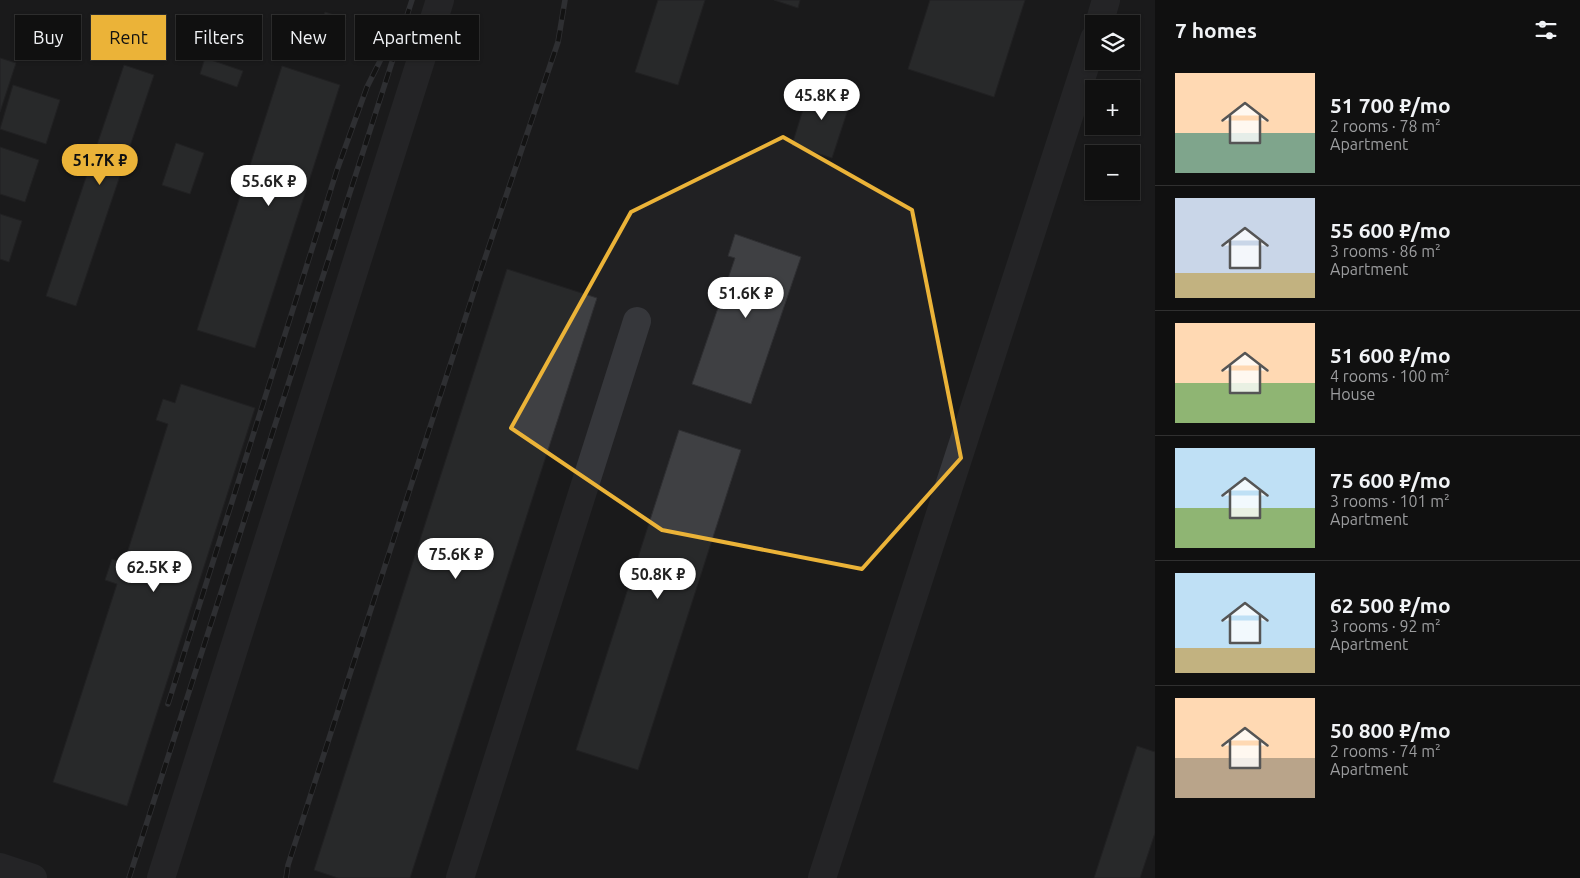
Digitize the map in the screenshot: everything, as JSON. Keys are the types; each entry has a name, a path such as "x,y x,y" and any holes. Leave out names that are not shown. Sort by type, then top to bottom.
{"lane":[{"path":"161,878 440,0"},
{"path":"1102,15 1106,0"},
{"path":"822,878 1085,67"},
{"path":"460,878 637,321"},
{"path":"0,868 33,878"}],"highlighted area":[{"path":"783,137 912,210 961,458 862,569 662,530 511,428 631,212"}],"shaded area":[{"path":"0,0 1155,0 1155,878 0,878"}],"building":[{"path":"658,0 705,0 678,85 635,72"},
{"path":"774,0 800,0 798,8"},
{"path":"930,0 1025,0 994,97 908,69"},
{"path":"0,58 16,63 0,112"},
{"path":"204,60 211,60 243,71 237,87 200,74"},
{"path":"124,65 154,75 76,306 46,296"},
{"path":"282,66 340,85 255,348 197,330"},
{"path":"811,84 852,97 832,158 792,145"},
{"path":"13,85 60,100 46,144 0,129"},
{"path":"176,143 204,153 190,194 162,185"},
{"path":"0,147 39,160 25,202 0,194"},
{"path":"0,214 22,221 9,262 0,259"},
{"path":"735,234 801,257 751,404 692,384 735,258 728,256"},
{"path":"507,269 597,298 410,878 338,878 314,870"},
{"path":"181,384 255,408 127,806 53,782 117,584 105,580 112,559 124,563 168,424 156,420 163,399 175,403"},
{"path":"679,430 741,450 638,770 576,750"},
{"path":"1137,746 1155,752 1155,833 1140,878 1094,878"}],"railway":[{"path":"129,878 412,0"},
{"path":"286,878 288,865 479,276 558,42 565,0"},
{"path":"168,704 337,170 367,87 380,60"}]}
